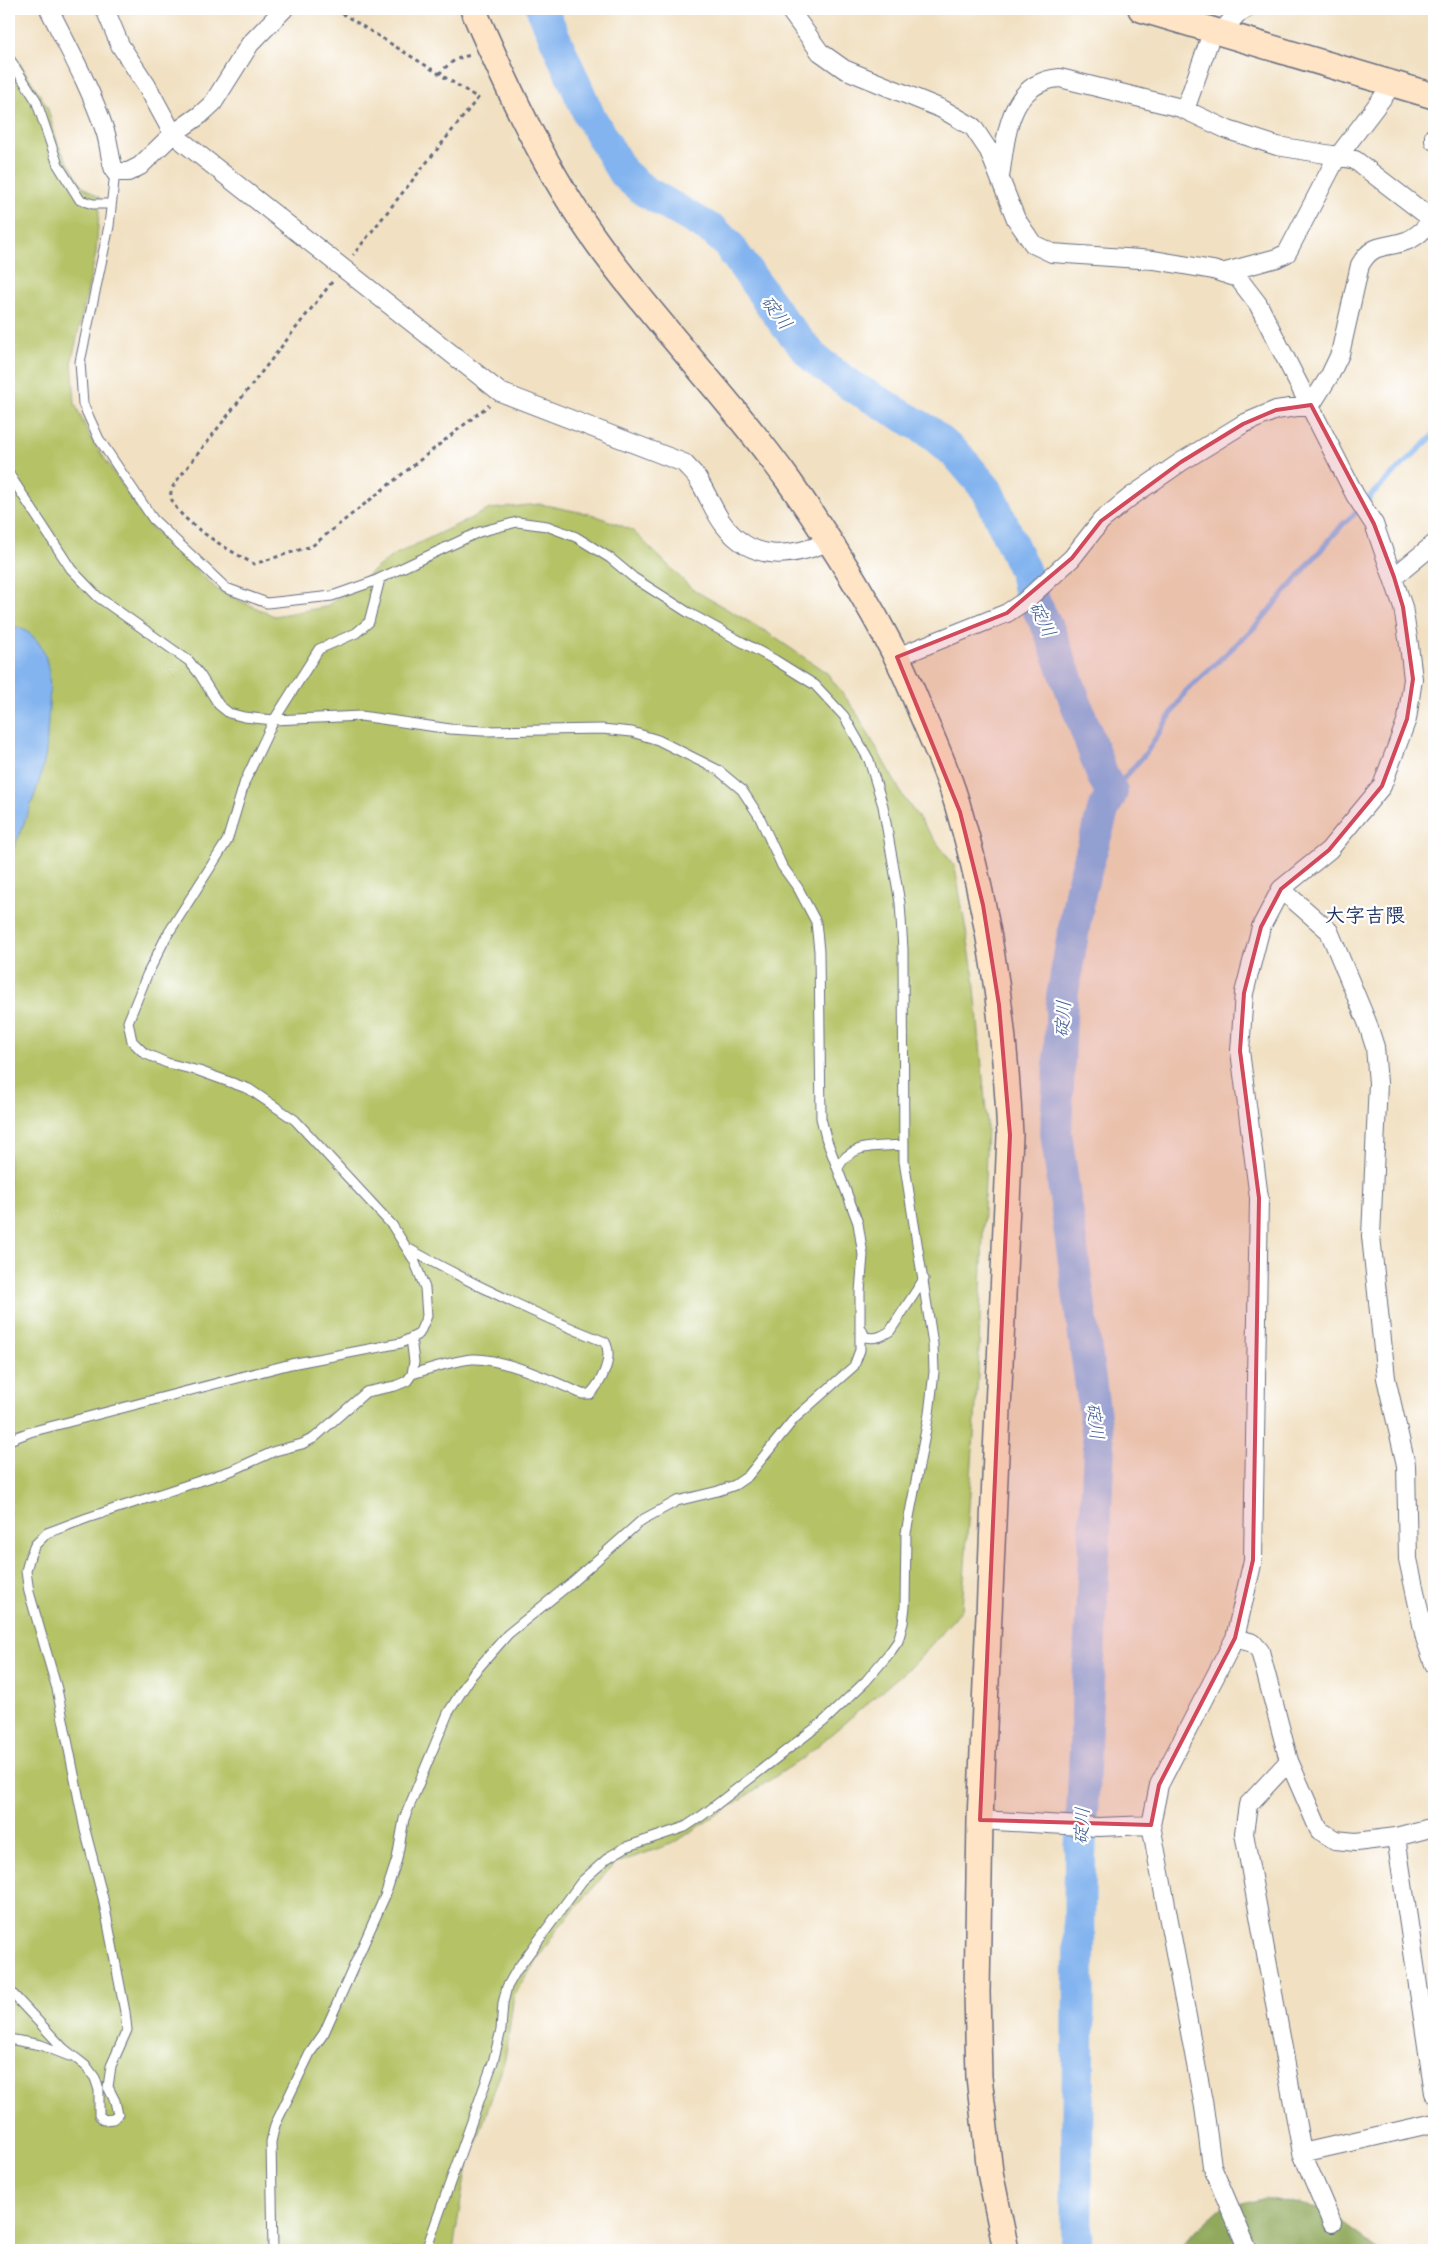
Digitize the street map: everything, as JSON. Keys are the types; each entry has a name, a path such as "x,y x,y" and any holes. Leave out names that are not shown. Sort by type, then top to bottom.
{"street":[{"path":"49,9 89,90 106,133 109,160 115,172 128,172 140,166 173,134 200,115 213,103 250,44 284,9"},
{"path":"105,9 120,45 147,86 173,134 504,394 684,463 699,479 723,524 741,544 756,551 781,554 805,552 828,542"},
{"path":"473,9 510,93 554,177 600,246 787,479 861,592 897,657 940,756 960,812 983,905 1000,1005 1007,1076 1010,1136 980,1820 977,1992 979,2078 990,2172 1006,2250"},
{"path":"789,9 820,52 844,69 942,109 972,127 988,151 1016,219 1033,244 1052,253 1154,260 1222,273 1238,278 1258,304 1311,405 1355,495 1374,524 1403,607 1410,645 1412,679 1407,719 1382,786 1329,850 1281,889 1261,927 1244,994 1240,1050 1259,1198 1253,1560 1235,1638 1159,1785 1151,1825 1204,2107 1212,2166 1248,2250"},
{"path":"1141,9 1434,96"},
{"path":"1185,110 1217,31 1246,9"},
{"path":"897,657 1007,613 1025,601 1072,558 1101,521 1129,498 1181,462 1243,424 1276,410 1311,405 1330,376 1340,354 1360,265 1366,254 1376,247 1407,240 1423,231 1434,219 1399,195 1367,167 1355,160 1277,146 1228,130 1185,110 1112,89 1060,78 1050,78 1031,90 1014,109 1008,126 1000,180"},
{"path":"1222,273 1277,258 1287,253 1338,156 1393,84"},
{"path":"1434,136 1434,141"},
{"path":"1394,577 1434,544"},
{"path":"1281,889 1328,931 1367,1022 1375,1048 1378,1083 1371,1236 1386,1378 1406,1465 1408,1559 1425,1638 1434,1664"},
{"path":"1235,1638 1253,1643 1260,1651 1289,1761 1319,1830 1335,1840 1356,1842 1396,1837 1434,1828"},
{"path":"1289,1761 1248,1805 1244,1833 1302,2153 1332,2223"},
{"path":"980,1820 1062,1825 1151,1825"},
{"path":"1396,1837 1434,2093"},
{"path":"1302,2153 1434,2123"}],"lane":[{"path":"9,58 36,100 58,165 80,200 93,204 111,204"},
{"path":"115,172 108,226 80,362 83,404 99,440 153,519 226,588 267,603 332,596 380,579 480,532 516,522 547,526 576,537 610,558 634,578 681,608 815,685 844,716 869,760 883,806 900,903 903,949 904,1161 924,1279 933,1344 934,1372 929,1414 906,1534 905,1606 898,1641 866,1681 823,1722 703,1815 685,1827 626,1847 582,1882 516,1971 507,1987 494,2062 426,2250"},
{"path":"9,474 71,569 98,597 189,661 219,705 229,714 274,720 361,716 450,729 483,731 602,729 632,732 658,740 718,770 742,790 759,816 782,866 798,888 816,922 820,951 821,1118 826,1138 858,1223 863,1255 860,1292 860,1350 854,1366 794,1419 748,1476 735,1485 718,1491 677,1501 642,1520 570,1584 508,1634 472,1674 448,1713 404,1819 397,1859 385,1896 324,2033 310,2054 275,2125 271,2142 273,2250"},
{"path":"9,1440 30,1432 291,1364 401,1343 418,1334 427,1316 425,1288 414,1260 392,1225 295,1120 250,1089 199,1071 167,1063 144,1053 132,1041 128,1022 147,975 166,937 227,841 245,781 274,720 319,649 356,633 369,622 380,579"},
{"path":"838,1168 842,1158 851,1151 904,1144"},
{"path":"406,1247 468,1281 557,1323 605,1342 609,1349 609,1357 597,1387 590,1394 582,1394 493,1360 473,1359 446,1364 412,1374"},
{"path":"861,1328 865,1337 873,1338 882,1336 890,1331 924,1279"},
{"path":"9,1990 63,2048 88,2067 95,2078 99,2090 99,2115 104,2120 113,2119 118,2115 115,2100 108,2087 111,2066 127,2030 125,2012 103,1898 85,1830 57,1688 29,1592 26,1571 35,1545 47,1534 87,1518 234,1470 275,1451 302,1444 314,1438 366,1392 395,1386 407,1381 412,1374 414,1362 411,1338"},
{"path":"9,2040 41,2045 78,2060"},
{"path":"99,2090 108,2087"}],"path":[{"path":"335,9 478,98 174,483 171,496 173,503 189,521 212,541 254,564 312,546 504,394"},
{"path":"439,74 449,63 460,57 492,52"}],"highlighted area":[{"path":"1311,405 1374,524 1403,607 1413,679 1407,719 1382,786 1329,850 1281,889 1261,927 1244,993 1240,1051 1259,1198 1253,1560 1235,1638 1159,1785 1151,1825 980,1820 1010,1135 999,1005 983,905 960,812 897,657 1007,613 1072,558 1101,521 1181,462 1243,424 1276,410"}],"green space":[{"path":"9,47 47,106 58,145 82,186 100,198 96,253 72,360 75,404 90,437 150,526 219,591 274,616 326,607 392,556 490,509 540,504 594,515 632,530 692,589 765,631 827,673 855,710 904,798 955,867 974,977 987,1123 978,1375 962,1609 917,1661 802,1759 674,1843 614,1864 558,1928 514,1995 505,2059 465,2176 453,2250 9,2250"},
{"path":"1266,2197 1323,2209 1379,2250 1175,2250 1222,2208"}],"water":[{"path":"9,625 24,630 35,638 42,649 47,662 50,691 46,749 42,771 9,860"}],"waterway":[{"name":"碇川","path":"542,9 589,115 623,173 643,190 714,231 727,243 784,323 815,359 850,385 927,430 958,456 987,490 1025,572 1030,594 1049,630 1103,777 1112,792 1103,811 1081,888 1062,997 1056,1132 1099,1445 1080,1857 1076,2250"},
{"path":"1112,792 1146,753 1186,691 1256,626 1343,524 1367,503 1370,496 1434,435"}],"district":[{"name":"大字吉隈","path":"1365,915"}]}
